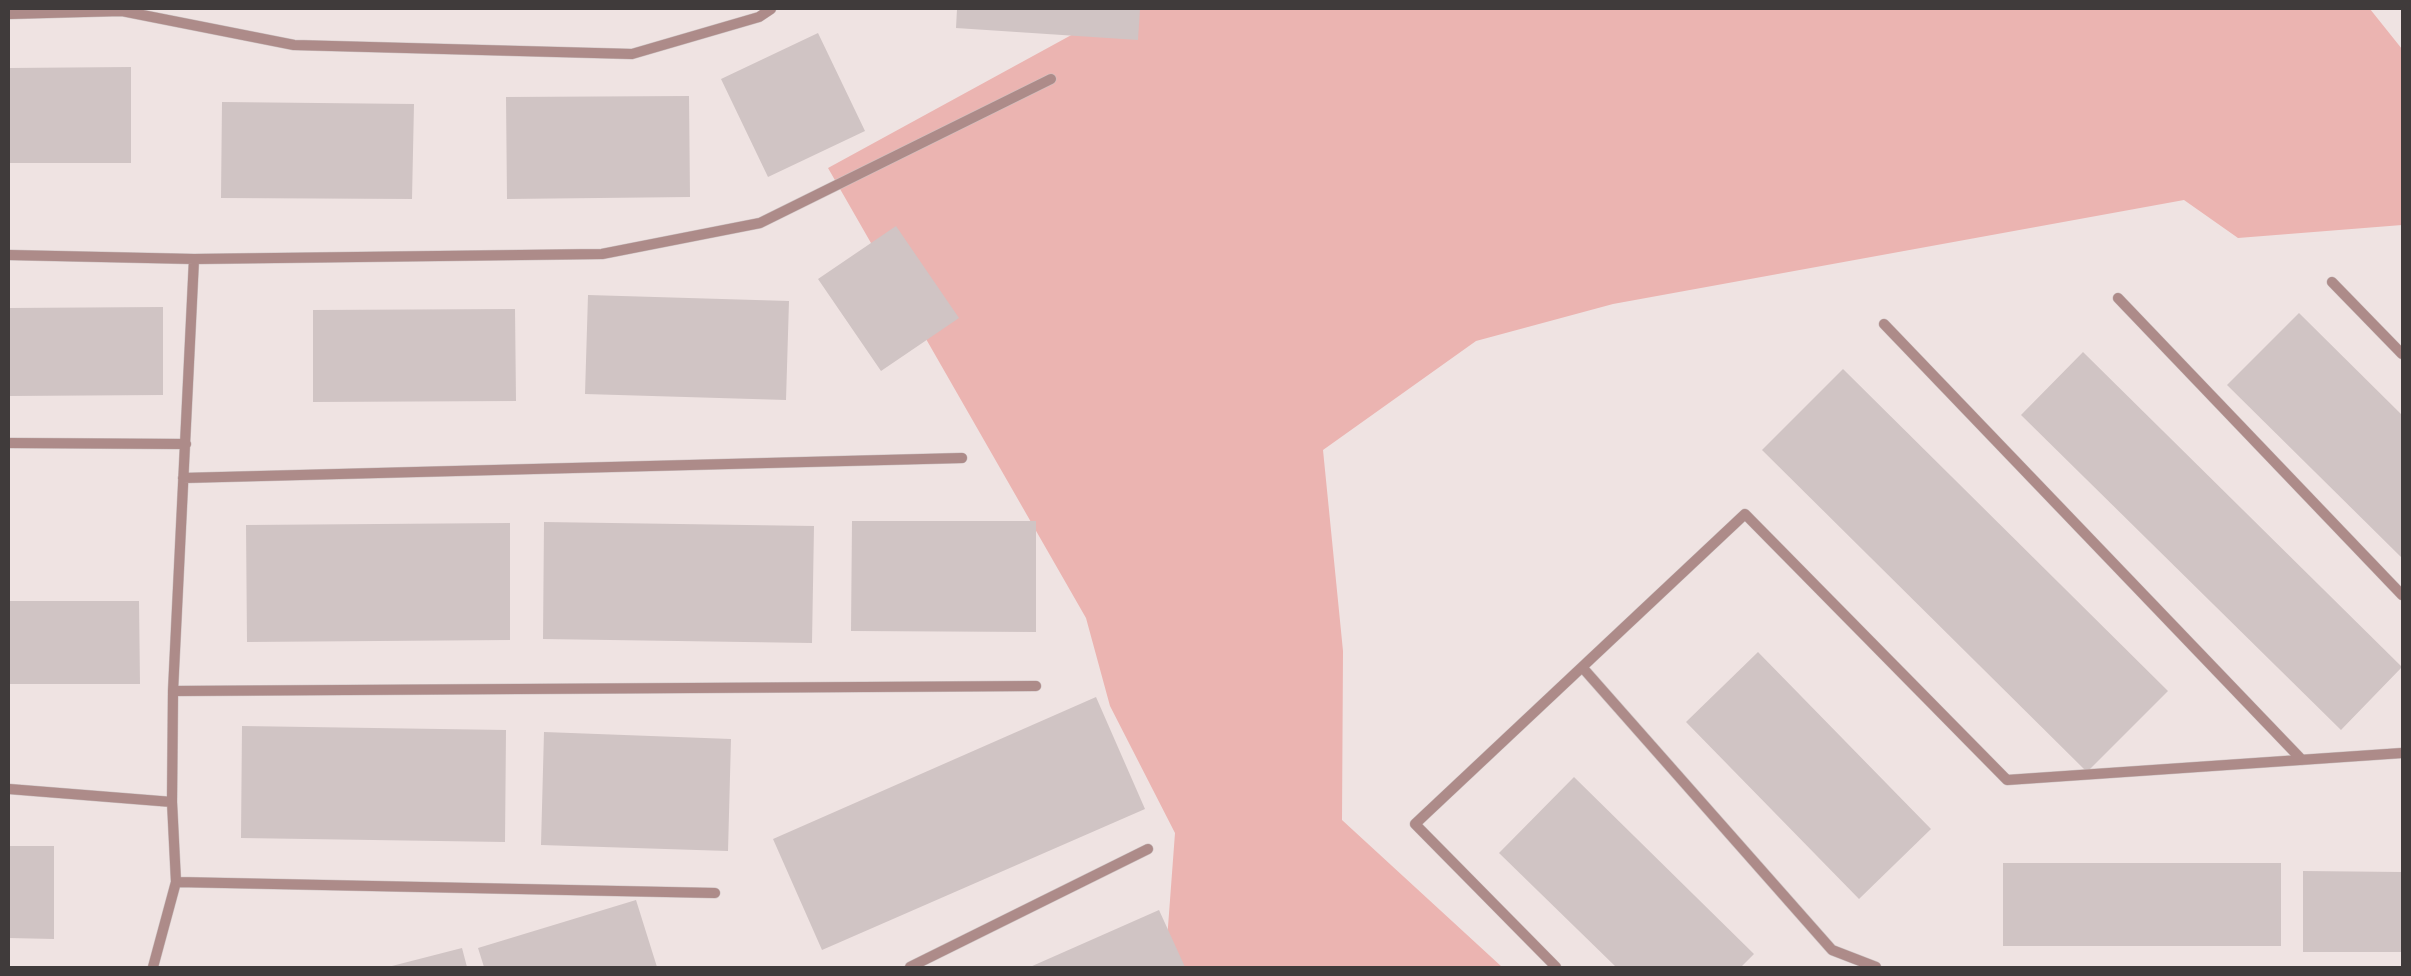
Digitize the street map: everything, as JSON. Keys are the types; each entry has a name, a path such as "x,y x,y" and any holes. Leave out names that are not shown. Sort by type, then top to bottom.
{"lane":[{"path":"9,14 122,10 294,45 632,54 758,17 771,9"},
{"path":"9,255 194,259 602,254 760,223 1050,79"},
{"path":"153,967 176,882 172,802 173,690 194,259"},
{"path":"2332,282 2402,354"},
{"path":"2118,298 2402,595"},
{"path":"1884,324 2302,760"},
{"path":"9,442 186,444"},
{"path":"183,478 962,458"},
{"path":"1556,967 1415,824 1745,514 2008,780 2402,753"},
{"path":"1582,667 1832,950 1876,967"},
{"path":"173,690 1036,686"},
{"path":"9,789 172,802"},
{"path":"910,967 1148,849"},
{"path":"176,882 715,892"}],"shaded area":[{"path":"1119,9 2370,9 2402,49 2402,225 2238,238 2184,200 1613,304 1476,341 1323,450 1343,651 1342,820 1502,967 1165,967 1175,833 1110,706 1086,618 828,168"}],"building":[{"path":"957,9 1140,9 1138,40 956,28"},
{"path":"818,33 865,131 768,177 721,79"},
{"path":"131,67 131,163 9,163 9,68"},
{"path":"689,96 690,197 507,199 506,97"},
{"path":"222,102 414,104 412,199 221,198"},
{"path":"896,226 959,318 881,371 818,279"},
{"path":"588,295 789,301 786,400 585,394"},
{"path":"163,307 163,395 9,396 9,308"},
{"path":"515,309 516,401 313,402 313,310"},
{"path":"2299,313 2402,415 2402,558 2227,385"},
{"path":"2083,352 2402,667 2341,730 2021,415"},
{"path":"1843,369 2168,691 2087,772 1762,450"},
{"path":"852,521 1036,521 1036,632 851,631"},
{"path":"544,522 814,526 812,643 543,639"},
{"path":"510,523 510,640 247,642 246,525"},
{"path":"9,601 139,601 140,684 9,684"},
{"path":"1758,652 1931,829 1859,899 1686,722"},
{"path":"1096,697 1145,809 822,950 773,839"},
{"path":"242,726 506,730 505,842 241,838"},
{"path":"544,732 731,739 728,851 541,845"},
{"path":"1574,777 1754,954 1741,967 1616,967 1499,853"},
{"path":"9,846 54,846 54,939 9,938"},
{"path":"2003,863 2281,863 2281,946 2003,946"},
{"path":"2303,871 2402,872 2402,952 2303,952"},
{"path":"636,900 657,967 484,967 478,948"},
{"path":"1159,910 1185,967 1030,967"},
{"path":"462,948 467,967 388,967"}]}
